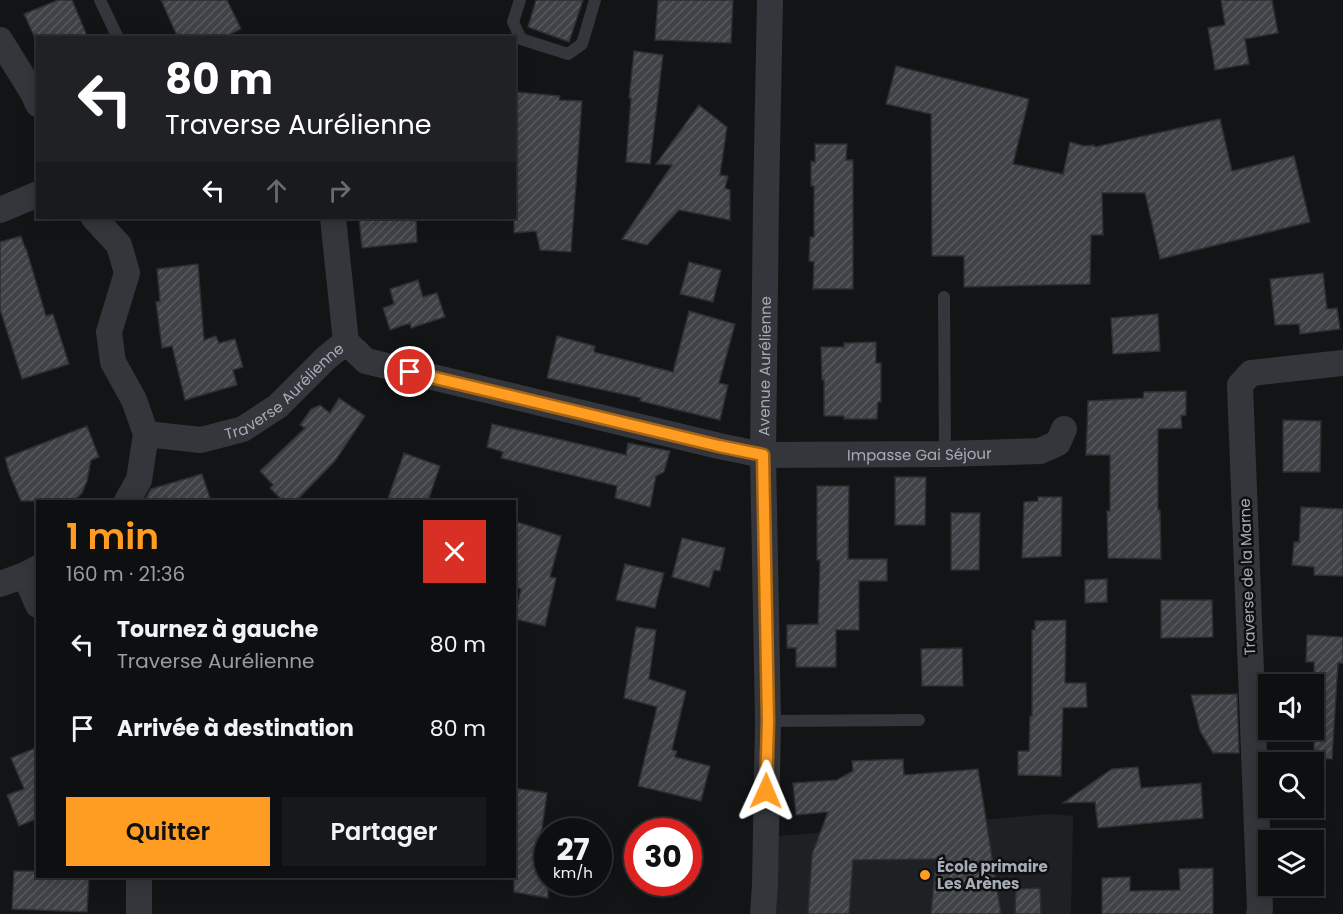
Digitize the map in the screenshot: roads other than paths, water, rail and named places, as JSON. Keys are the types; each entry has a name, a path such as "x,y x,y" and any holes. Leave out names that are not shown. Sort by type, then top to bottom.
{"street":[{"name":"Avenue Aurélienne","path":"763,914 768,721 763,455 770,0"},
{"path":"0,40 36,100"},
{"path":"0,210 36,195"},
{"path":"95,219 119,245 128,273 109,332 113,362 134,400 147,434 139,480 128,500"},
{"path":"333,219 346,342"},
{"name":"Traverse Aurélienne","path":"147,434 201,440 243,429 278,406 311,372 346,342 366,361 763,455"},
{"name":"Traverse de la Marne","path":"1259,914 1240,385 1251,373 1343,363"},
{"name":"Impasse Gai Séjour","path":"763,455 1040,451 1058,443 1064,429"},
{"path":"0,584 31,571 36,595"},
{"path":"139,878 139,914"}],"lane":[{"path":"100,0 117,36"},
{"path":"520,0 513,21 520,39 568,54 582,44 595,0"},
{"path":"944,297 945,454"},
{"path":"768,721 919,720"}],"place":[{"name":"École primaire Les Arènes","path":"925,875"}]}
